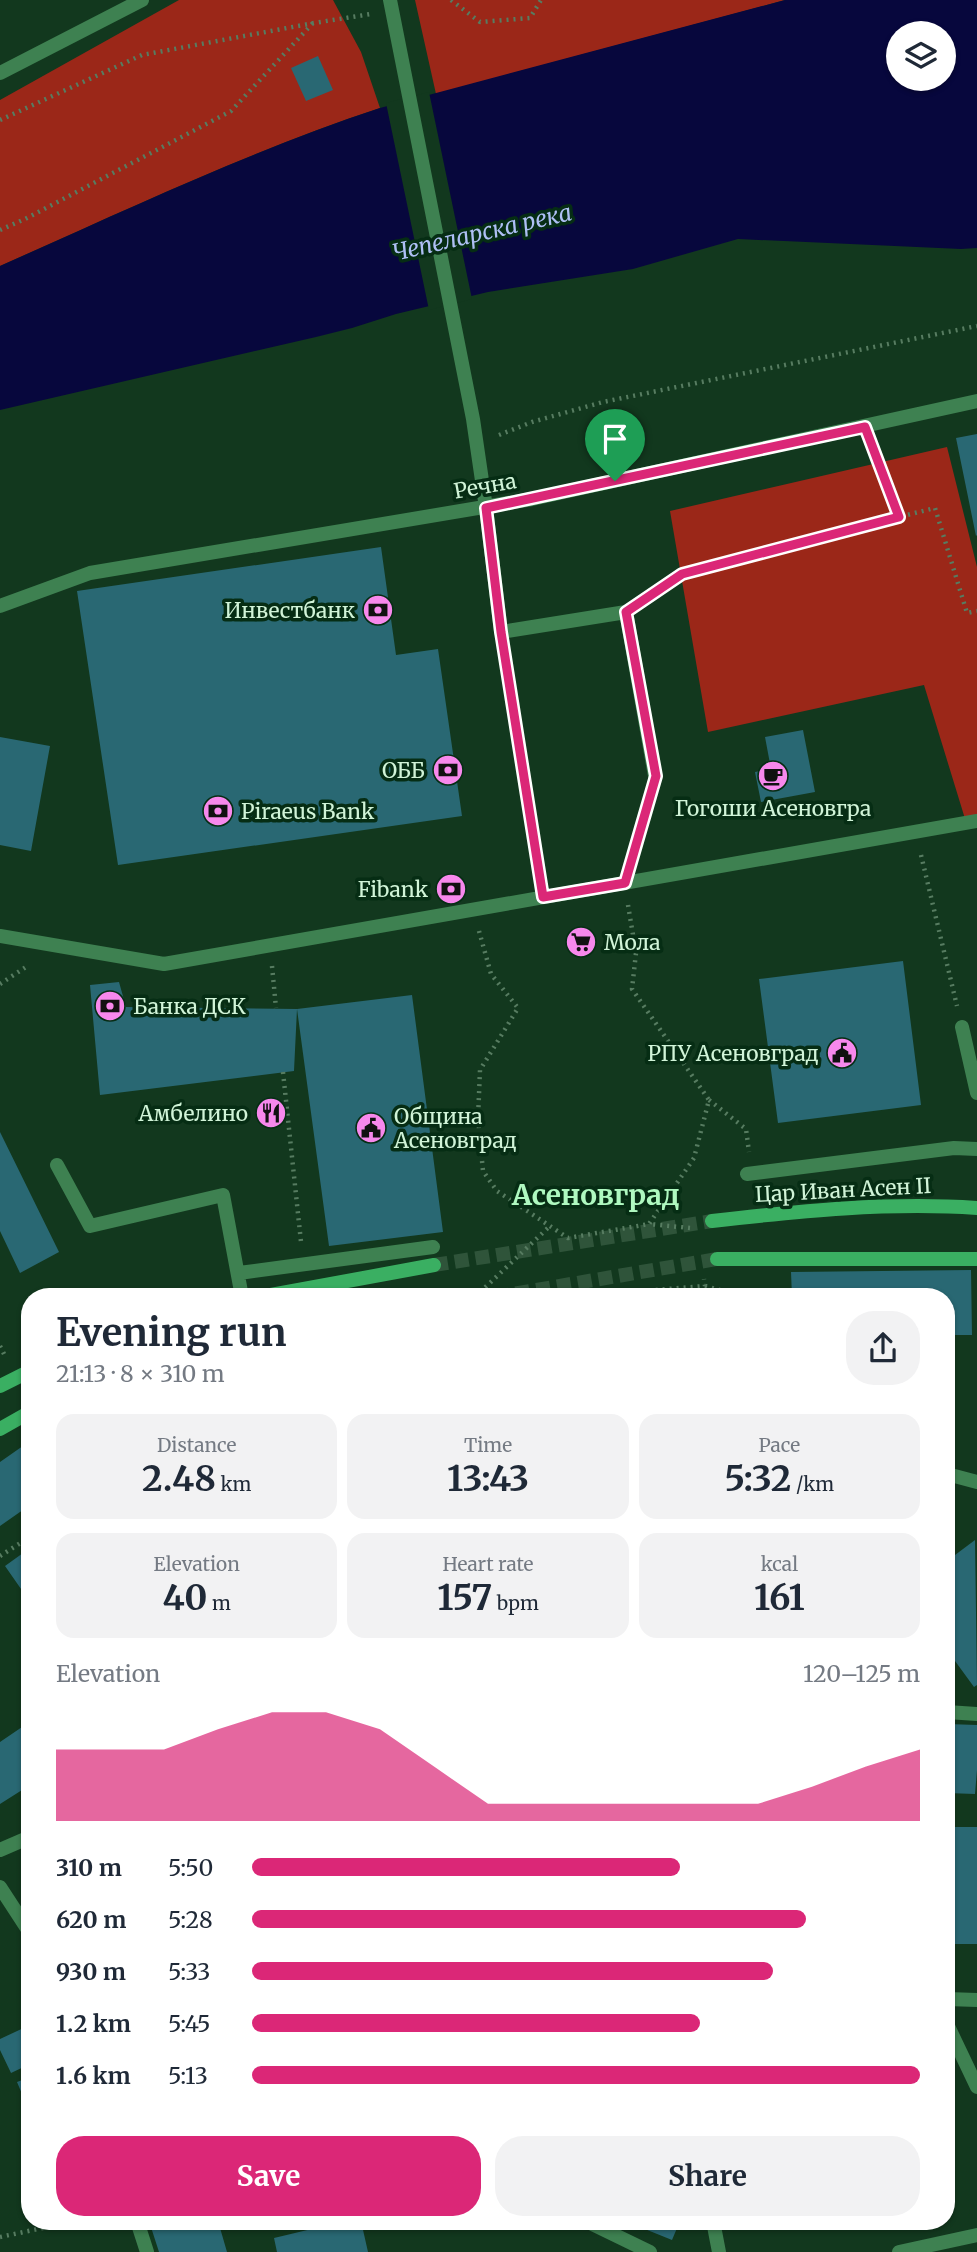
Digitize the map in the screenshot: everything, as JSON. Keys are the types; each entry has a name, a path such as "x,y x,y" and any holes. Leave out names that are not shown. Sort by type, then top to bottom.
{"street":[{"path":"0,73 142,0"},
{"path":"389,4 473,419 501,632 626,612 656,776"},
{"name":"Речна","path":"0,606 90,573 486,508 977,401"},
{"path":"0,936 164,964 977,821"},
{"path":"962,1027 977,1093"},
{"path":"747,1174 954,1148 977,1149"},
{"path":"57,1165 90,1226 223,1195 241,1288"},
{"name":"Цар Иван Асен II","path":"712,1221 876,1206 939,1205 977,1208"},
{"path":"239,1273 433,1247"},
{"path":"717,1259 977,1259"},
{"path":"309,1288 435,1265"},
{"path":"0,1386 21,1376"},
{"path":"0,1429 21,1417"},
{"path":"955,1476 977,1482"},
{"path":"955,1713 977,1714"},
{"path":"0,1850 21,1841"},
{"path":"0,1887 21,1919"},
{"path":"955,1999 977,2000"},
{"path":"955,2041 977,2087"},
{"path":"140,2230 147,2252"},
{"path":"605,2230 650,2252"},
{"path":"715,2230 719,2252"},
{"path":"899,2252 977,2235"}],"path":[{"path":"451,0 480,22 530,18 541,0"},
{"path":"0,120 142,55 314,23 389,4"},
{"path":"0,230 231,111 314,23"},
{"path":"499,435 532,422 603,402 977,326"},
{"path":"865,427 899,517"},
{"path":"626,612 682,574 935,508 967,613 977,611"},
{"path":"501,632 543,897"},
{"path":"656,776 625,883 636,953 632,989 709,1100 746,1129 747,1142"},
{"path":"915,831 962,1027"},
{"path":"473,909 491,974 517,1008 480,1070 478,1119 483,1171 497,1191 568,1238 649,1224 691,1228 694,1239"},
{"path":"270,945 276,1008"},
{"path":"283,1072 303,1266"},
{"path":"649,1224 694,1158 709,1100"},
{"path":"484,1288 551,1225"},
{"path":"702,1274 705,1286"},
{"path":"680,1288 712,1288"},
{"path":"2,1554 21,1542"},
{"path":"0,2237 33,2230"}],"shaded area":[{"path":"179,0 333,0 361,52 380,108 236,162 0,266 0,100"},
{"path":"415,0 785,0 436,94"},
{"path":"947,447 977,567 977,820 966,822 924,685 708,732 670,511"}],"water":[{"name":"Чепеларска река","path":"785,0 977,0 977,248 738,239 633,269 488,292 316,337 0,410 0,266 236,162 380,108"}],"pier":[{"path":"429,92 472,299 429,310 386,103"}],"building":[{"path":"318,56 333,90 306,101 291,68"},
{"path":"977,434 977,535 976,536 956,438"},
{"path":"381,547 396,655 438,649 462,816 118,865 77,591"},
{"path":"803,730 815,792 761,802 755,772 771,769 765,737"},
{"path":"0,737 50,746 31,851 0,845"},
{"name":"РПУ Асеновград","path":"903,961 921,1105 778,1123 759,979"},
{"path":"119,982 126,1007 297,1009 294,1071 100,1095 90,985"},
{"name":"Община Асеновград","path":"412,995 443,1232 329,1246 297,1009"},
{"path":"0,1132 59,1252 20,1273 0,1231"},
{"path":"971,1270 972,1335 955,1335 955,1288 792,1288 791,1272"},
{"path":"21,1447 21,1511 0,1526 0,1462"},
{"path":"975,1540 977,1685 974,1687 955,1661 955,1555"},
{"path":"21,1554 21,1589 5,1566"},
{"path":"955,1724 977,1725 975,1794 955,1793"},
{"path":"21,1728 21,1791 0,1804 0,1742"},
{"path":"955,1827 977,1827 977,1944 955,1944"},
{"path":"21,2029 21,2068 11,2073 0,2050 0,2039"},
{"path":"152,2230 221,2230 227,2252 159,2252"},
{"path":"307,2230 363,2230 368,2252 277,2252 274,2238"},
{"path":"647,2230 676,2230 672,2240"}],"tunnel":[{"path":"434,1265 712,1221"},
{"path":"548,1288 717,1259"}],"place":[{"name":"Инвестбанк","path":"378,610"},
{"name":"ОББ","path":"448,770"},
{"name":"Гогоши Асеновгра","path":"773,776"},
{"name":"Piraeus Bank","path":"218,811"},
{"name":"Fibank","path":"451,889"},
{"name":"Мола","path":"581,942"},
{"name":"Банка ДСК","path":"110,1006"},
{"name":"РПУ Асеновград","path":"842,1053"},
{"name":"Амбелино","path":"271,1113"},
{"name":"Община Асеновград","path":"371,1128"}],"district":[{"name":"Асеновград","path":"596,1195"}],"route":[{"path":"865,427 899,517 682,574 626,612 656,776 625,883 543,897 501,632 486,508 615,481 865,427"}]}
